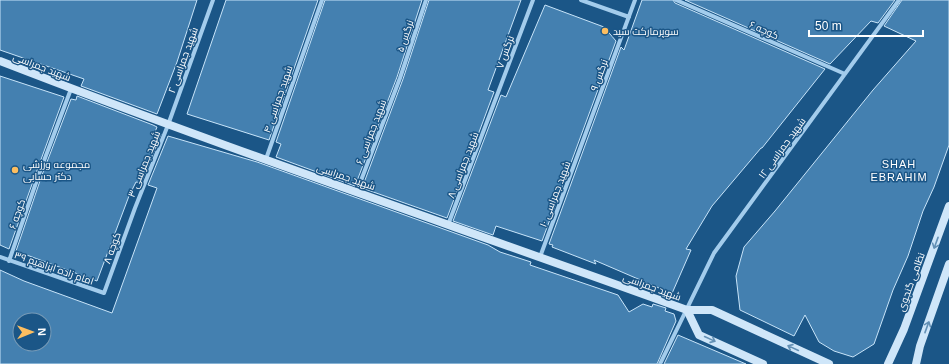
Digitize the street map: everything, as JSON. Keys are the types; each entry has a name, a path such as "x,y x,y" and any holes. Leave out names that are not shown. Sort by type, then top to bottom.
{"street":[{"name":"شهید جمراسی ۲","path":"168,125 213,0"},
{"name":"شهید جمراسی ۴","path":"266,160 322,0"},
{"name":"نرگس ۵","path":"400,78 426,0"},
{"name":"نرگس ۷","path":"492,110 533,0"},
{"path":"581,0 629,17"},
{"name":"نرگس ۹","path":"584,138 635,0"},
{"name":"کوچه ۶","path":"676,0 845,74"},
{"name":"شهید جمراسی ۱۲","path":"660,364 714,254 899,0"},
{"name":"شهید جمراسی","path":"0,61 168,125 357,191 687,310 712,310 829,364"},
{"name":"شهید جمراسی ۶","path":"357,191 400,78"},
{"name":"کوچه ۶","path":"9,261 39,174 71,89"},
{"name":"شهید جمراسی ۸","path":"448,225 492,110"},
{"name":"شهید جمراسی ۳","path":"135,208 168,125"},
{"name":"شهید جمراسی ۱۰","path":"540,257 584,138"},
{"name":"نظامی گنجوی","path":"888,364 904,329 949,206"},
{"name":"کوچه ۸","path":"104,293 135,208"},
{"name":"امام زاده ابراهیم ۳۹","path":"0,257 104,293"},
{"path":"916,364 920,346 949,264"},
{"name":"شهید جمراسی","path":"687,310 699,334 763,364"}],"building":[{"path":"0,0 197,0 177,62 157,114 81,86 84,79 0,50"},
{"path":"226,0 318,0 269,140 187,114"},
{"path":"325,0 422,0 397,77 355,186 276,157 281,144 276,142"},
{"path":"429,0 521,0 488,90 494,92 447,218 362,188 403,79"},
{"path":"642,0 673,0 675,3 825,69 762,148 712,206 686,249 691,250 670,298 659,294 664,291 659,288 594,260 596,264 552,247 553,245 549,244 621,47 624,50"},
{"path":"685,0 895,0 878,23 871,21 830,64"},
{"path":"902,0 949,0 949,145 934,187 923,211 908,256 893,290 874,344 853,357 834,351 819,342 805,315 794,336 740,310 736,276 744,247 873,90 916,41 884,26"},
{"path":"545,5 604,27 616,41 542,241 496,226 493,235 453,221 501,95 506,97"},
{"name":"مجموعه ورزشی دکتر حسابی","path":"0,76 64,97 9,249 0,245"},
{"path":"77,96 153,125 157,127 155,132 161,134 141,183 136,182 129,196 97,281 16,251 42,175 71,99 76,100"},
{"path":"168,136 257,162 488,245 500,252 531,262 530,265 618,295 629,312 643,304 652,307 653,304 666,308 665,311 674,314 676,321 657,364 0,364 0,270 24,281 112,313 157,188 148,185"},
{"path":"678,335 746,364 664,364"}],"place":[{"name":"سوپرمارکت سید","path":"605,31"},
{"name":"مجموعه ورزشی دکتر حسابی","path":"15,170"}],"district":[{"name":"SHAH EBRAHIM","path":"899,170"}]}
